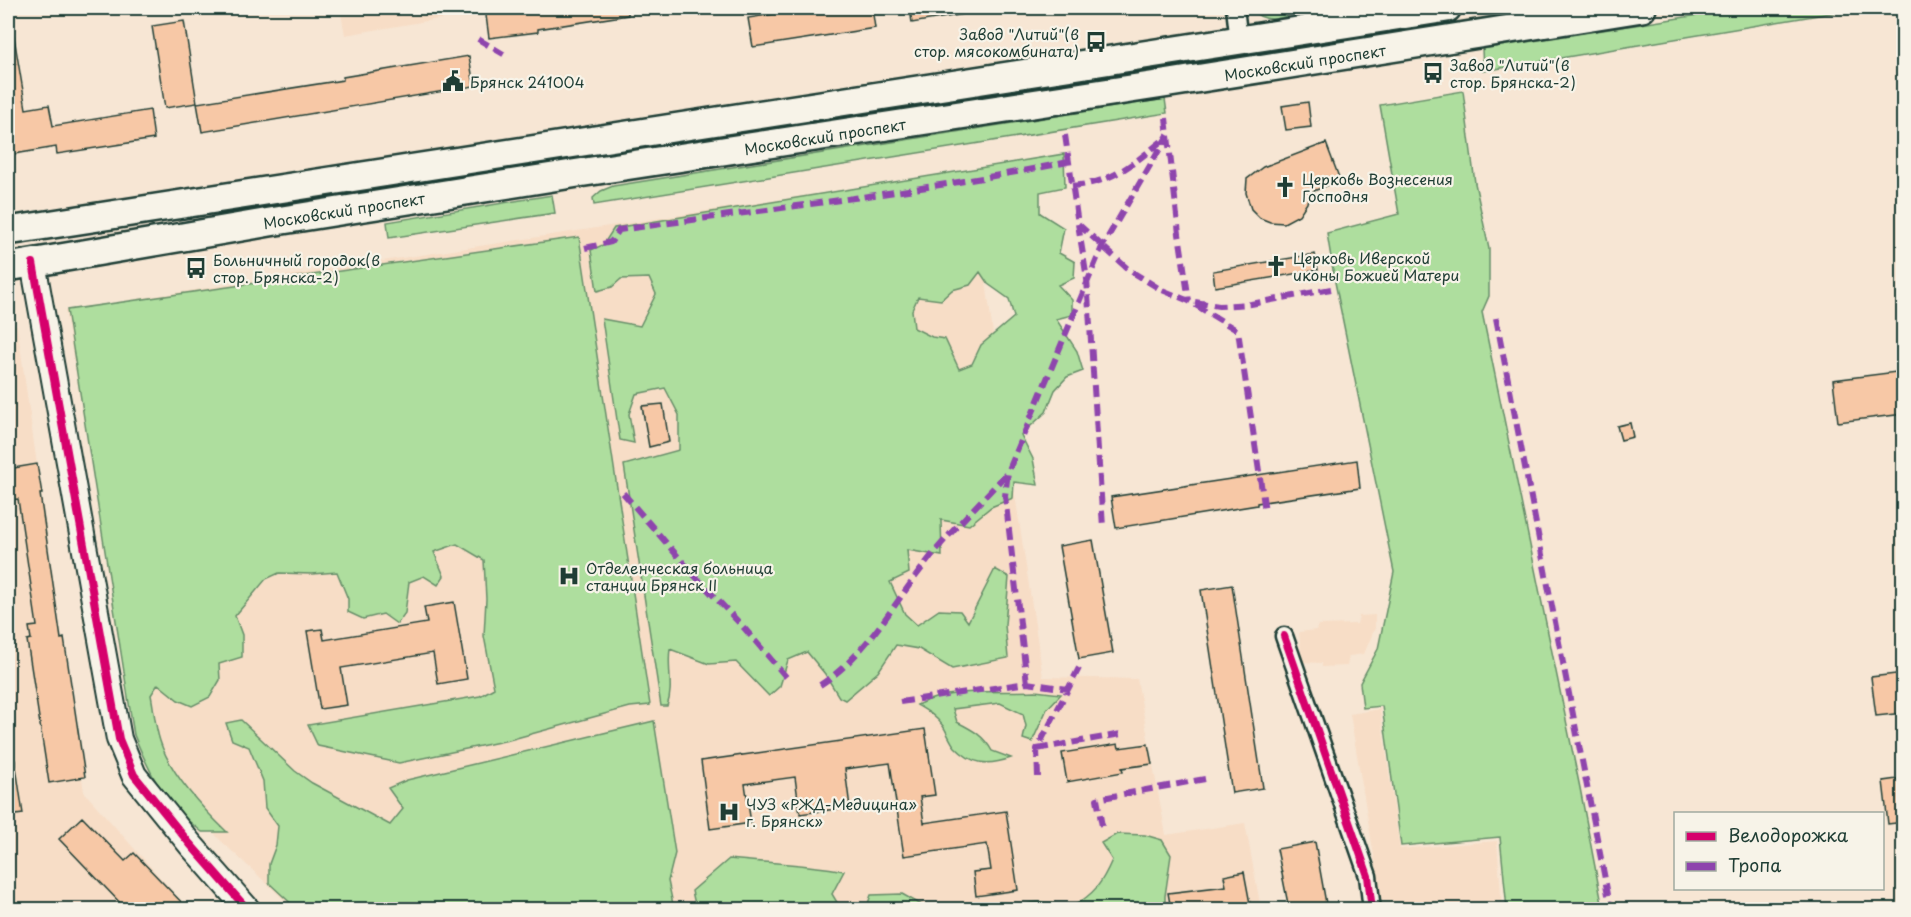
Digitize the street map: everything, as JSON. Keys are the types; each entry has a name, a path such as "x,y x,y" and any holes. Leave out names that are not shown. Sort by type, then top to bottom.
{"main road":[{"name":"Московский проспект","path":"13,226 1239,41 1312,18 1447,8"},
{"name":"Московский проспект","path":"20,265 270,222 1642,8"},
{"path":"1312,18 1319,60"},
{"path":"1239,41 1245,71"},
{"path":"13,226 20,265"}],"street":[{"path":"1235,8 1239,41"},
{"path":"20,265 119,739 134,775 190,844 248,909"},
{"path":"1284,636 1368,876 1372,909"}],"shaded area":[{"path":"340,8 461,8 462,15 345,35"},
{"name":"Отделенческая больница станции Брянск II","path":"971,170 1012,475 1043,677 1137,679 1166,835 1245,823 1261,909 294,909 218,838 154,753 132,701 65,310"},
{"path":"17,325 84,792 188,909 8,909 8,327"},
{"path":"1375,615 1375,628 1364,654 1349,656 1347,666 1322,667 1322,663 1302,662 1299,632 1316,630 1318,625 1357,624 1359,616"},
{"path":"1380,709 1400,849 1497,841 1502,909 1383,909 1350,714"}],"green space":[{"path":"1250,8 1298,8 1287,16 1274,19 1261,17"},
{"path":"1743,8 1861,8 1483,71 1482,49"},
{"path":"1463,91 1475,183 1489,249 1489,296 1482,312 1603,909 1507,909 1500,837 1401,846 1382,706 1363,708 1360,683 1378,649 1394,572 1327,233 1399,214 1380,105"},
{"path":"1165,99 1167,113 594,205 593,198 601,191 613,186"},
{"path":"1064,154 1065,187 1040,192 1040,213 1064,228 1059,253 1075,262 1074,278 1058,285 1072,300 1072,315 1056,319 1077,351 1083,371 1067,377 1055,390 1046,412 1021,435 1033,459 1038,485 1014,482 1013,498 991,507 969,525 941,520 942,556 907,550 909,573 890,582 905,614 917,625 939,610 960,611 968,622 995,569 1009,577 1005,625 1008,658 952,669 919,649 896,645 878,672 845,700 839,697 825,674 807,652 788,660 780,686 769,696 736,662 709,664 670,649 669,699 667,706 661,706 624,465 679,450 679,415 665,388 636,394 629,414 634,443 620,440 602,319 640,326 656,294 649,278 621,279 612,287 597,291 591,250 603,245 614,228","holes":["980,272 988,284 1009,299 1014,317 981,345 972,364 959,369 945,339 932,337 914,328 912,310 918,297 941,300 952,290 970,285"]},
{"path":"552,195 555,213 389,238 387,222"},
{"path":"579,237 650,705 630,707 509,740 399,763 318,746 308,725 480,696 494,688 484,636 486,599 484,560 457,544 434,552 444,576 438,585 424,576 409,582 405,613 397,624 383,614 363,619 348,612 348,599 337,572 279,573 266,579 235,616 242,635 242,657 219,664 220,680 210,697 192,706 178,700 158,684 151,695 158,735 171,765 198,802 227,832 202,832 177,810 160,788 134,735 67,310"},
{"path":"1035,691 1061,694 1047,709 1032,742 1023,739 1026,726 1023,714 1000,703 953,709 957,722 978,734 992,751 1011,758 988,763 974,760 961,753 953,745 940,722 917,705 931,699 959,693"},
{"path":"241,720 295,771 312,783 390,825 403,809 388,788 407,780 654,721 675,853 668,881 674,909 297,909 269,883 269,864 276,845 278,826 265,808 263,781 249,747 232,740 226,723"},
{"path":"1117,834 1145,835 1162,840 1171,855 1165,909 1017,909 1036,902 1071,907 1086,898 1101,882 1112,860 1101,843"},
{"path":"729,859 844,871 832,894 841,909 696,909 692,891"},
{"path":"902,894 929,909 866,909 871,895"}],"building":[{"path":"485,8 628,8 628,15 538,29 538,32 489,38"},
{"path":"812,8 872,8 875,28 753,47 748,18"},
{"path":"910,8 964,8 964,14 912,23"},
{"path":"184,21 197,103 165,108 152,26"},
{"path":"14,37 26,109 49,105 53,126 150,110 154,139 57,154 56,147 8,155 8,38"},
{"path":"469,56 474,86 202,132 197,103 343,80 343,77"},
{"path":"1308,102 1311,127 1286,130 1282,106"},
{"name":"Церковь Вознесения Господня","path":"1326,143 1340,180 1309,193 1307,203 1299,215 1284,223 1270,222 1260,218 1251,209 1246,193 1247,179 1263,167"},
{"path":"1315,254 1318,270 1215,287 1213,271"},
{"path":"1904,371 1904,414 1838,422 1833,380"},
{"path":"663,404 669,442 649,447 642,406"},
{"path":"1630,423 1633,437 1621,440 1617,426"},
{"path":"1357,460 1360,488 1257,503 1257,505 1116,528 1111,497"},
{"path":"37,464 61,639 64,638 85,777 49,783 27,640 31,639 29,627 37,626 18,499 8,500 8,469"},
{"path":"1093,540 1113,653 1079,659 1059,546"},
{"path":"1232,585 1263,788 1232,793 1201,590"},
{"path":"454,602 467,679 438,684 433,653 341,668 347,705 320,709 307,631 322,629 324,640 427,623 424,607"},
{"path":"1904,673 1904,713 1876,716 1871,677"},
{"name":"ЧУЗ «РЖД-Медицина» г. Брянск»","path":"925,729 935,795 920,797 924,823 1006,811 1018,890 976,896 973,872 991,870 987,844 904,856 890,763 845,769 850,807 800,814 795,777 745,784 751,823 710,829 701,761"},
{"path":"1118,744 1119,748 1148,744 1152,764 1122,768 1123,772 1067,782 1062,753"},
{"path":"8,760 15,760 23,814 8,816"},
{"path":"1904,778 1904,822 1888,824 1883,781"},
{"path":"82,817 125,861 134,853 188,909 126,909 59,839"},
{"path":"1315,842 1327,909 1289,909 1277,849"},
{"path":"1244,872 1251,909 1229,909 1227,903 1171,909 1168,893 1226,886 1224,876"}],"marked path":[{"path":"478,39 505,55"},
{"path":"1166,118 1189,301"},
{"path":"1065,135 1078,224 1129,270 1160,289 1189,301 1238,331 1265,511"},
{"path":"1027,683 1005,496 1008,472 1102,247 1168,135"},
{"path":"1072,186 1099,181 1121,171 1163,140"},
{"path":"585,248 611,242 619,230 900,191 1068,162"},
{"path":"1078,224 1087,279 1103,527"},
{"path":"1195,302 1219,306 1251,304 1331,289"},
{"path":"1496,318 1611,910"},
{"path":"820,685 850,661 876,631 932,555 1008,472"},
{"path":"623,493 787,678"},
{"path":"1038,777 1037,749 1079,668"},
{"path":"900,702 1027,683 1068,689"},
{"path":"1037,749 1121,734"},
{"path":"1102,826 1097,799 1205,779"}],"cycle path":[{"path":"33,263 119,739 134,775 248,910"},
{"path":"1284,636 1368,876 1372,910"}],"place":[{"name":"Завод \"Литий\"(в стор. мясокомбината)","path":"1096,42"},
{"name":"Завод \"Литий\"(в стор. Брянска-2)","path":"1433,73"},
{"name":"Брянск 241004","path":"453,81"},
{"name":"Церковь Вознесения Господня","path":"1285,187"},
{"name":"Церковь Иверской иконы Божией Матери","path":"1276,266"},
{"name":"Больничный городок(в стор. Брянска-2)","path":"196,268"},
{"name":"Отделенческая больница станции Брянск II","path":"569,576"},
{"name":"ЧУЗ «РЖД-Медицина» г. Брянск»","path":"729,812"}]}
